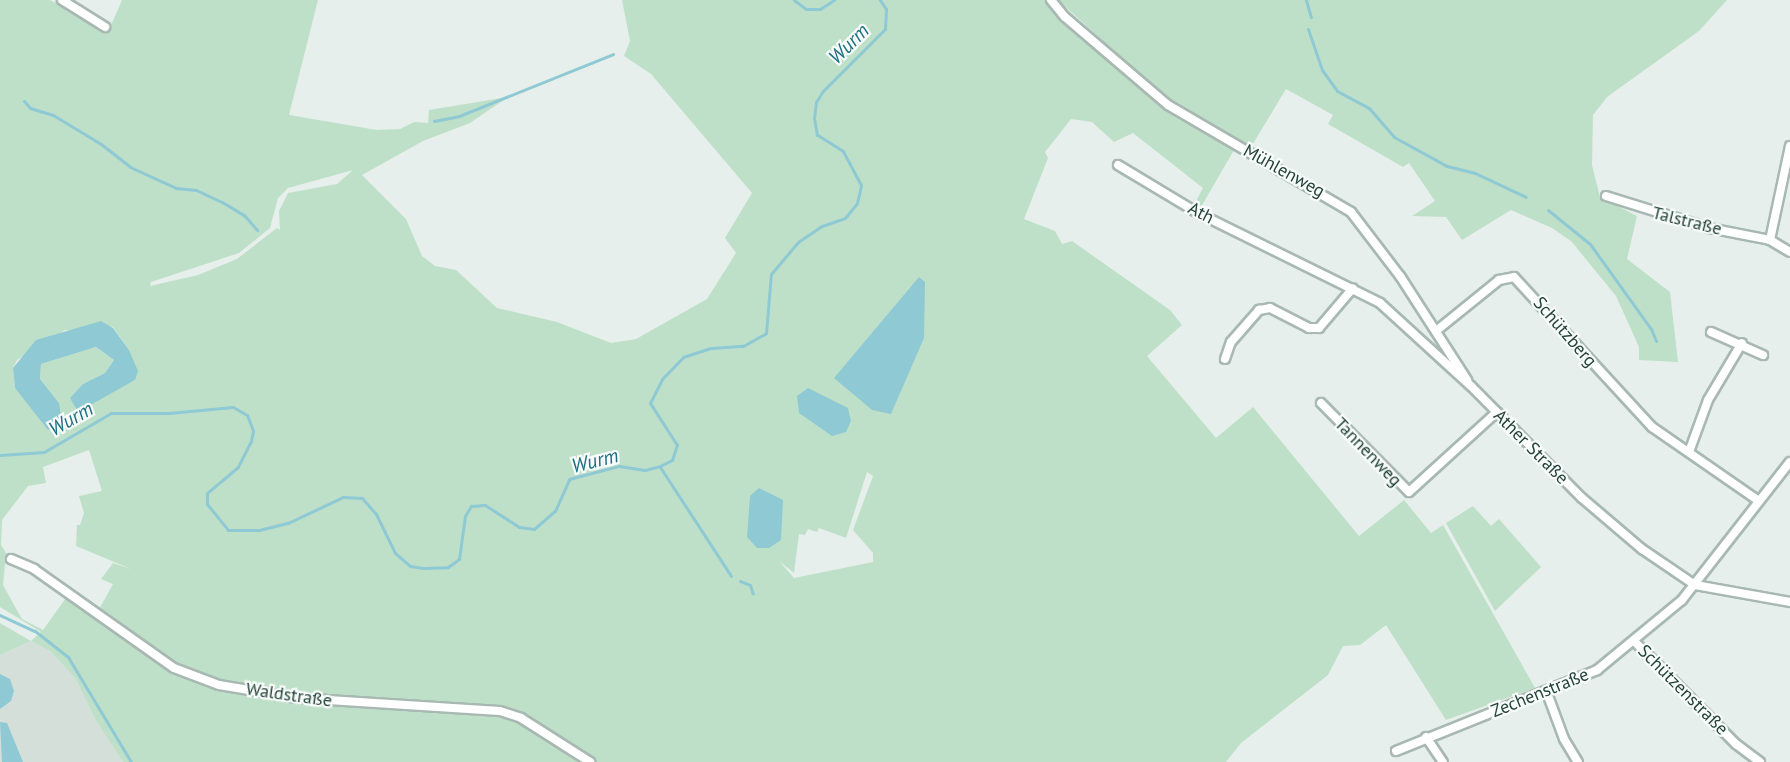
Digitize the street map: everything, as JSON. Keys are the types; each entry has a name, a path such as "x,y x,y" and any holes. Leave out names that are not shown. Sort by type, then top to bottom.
{"street":[{"path":"62,0 105,27"},
{"name":"Mühlenweg","path":"1051,0 1065,17 1168,105 1351,212 1436,331 1471,386"},
{"path":"1770,240 1790,146"},
{"name":"Ath","path":"1118,165 1198,213 1288,256"},
{"name":"Talstraße","path":"1606,196 1709,228 1770,240 1790,252"},
{"name":"Ather Straße","path":"1288,256 1353,288 1398,318 1615,527 1695,585 1790,602"},
{"name":"Schützberg","path":"1436,331 1500,280 1514,277 1639,415 1759,501"},
{"path":"1225,359 1231,342 1259,310 1270,309 1314,329 1323,326 1353,288"},
{"path":"1711,332 1742,342 1762,355"},
{"path":"1689,452 1708,400 1742,342"},
{"name":"Tannenweg","path":"1321,403 1409,492 1497,412"},
{"name":"Zechenstraße","path":"1396,751 1426,737 1547,693 1597,670 1634,641 1695,585 1790,462"},
{"name":"Waldstraße","path":"11,559 34,569 174,668 219,685 330,701 500,711 521,718 590,762"},
{"name":"Schützenstraße","path":"1634,641 1736,744 1760,762"},
{"path":"1547,693 1564,739 1578,762"},
{"path":"1426,737 1443,762"}],"shaded area":[{"path":"31,641 50,651 75,678 96,721 123,762 0,762 0,655"}],"green space":[{"path":"0,0 50,0 109,30 122,0 318,0 289,115 377,130 400,129 414,122 428,123 429,110 508,97 470,123 423,141 362,175 406,219 422,256 435,266 456,270 497,308 557,322 611,343 636,339 707,299 736,253 725,238 752,193 651,74 624,56 630,41 622,0 1045,0 1071,29 1171,114 1234,150 1201,207 1195,203 1203,188 1133,133 1114,142 1092,122 1071,119 1045,152 1048,158 1024,219 1055,231 1062,244 1072,241 1170,310 1182,325 1147,356 1216,438 1253,407 1359,536 1404,500 1431,533 1443,525 1535,688 1446,720 1386,625 1360,645 1343,646 1328,675 1241,743 1226,762 123,762 96,721 75,678 50,651 31,641 41,632 0,607","holes":["353,170 337,184 288,193 279,211 280,230 277,228 237,259 198,275 150,286 151,282 239,253 270,228 278,198 288,188","94,323 113,327 129,350 135,380 88,403 83,384 105,373 114,360 96,347 41,364 40,379 59,403 43,424 38,412 15,388 13,368 17,360 65,330 75,331","89,450 102,491 79,496 84,513 80,525 77,525 76,546 131,569 113,563 101,579 113,584 98,611 174,667 221,684 301,697 209,683 174,670 68,595 43,630 22,619 3,585 6,553 1,545 2,520 28,486 46,483 43,467","867,472 873,476 853,530 873,553 873,562 794,578 779,561 794,573 799,534 805,535 808,529 817,532 819,528 846,538"]},
{"path":"1058,0 1727,0 1699,31 1607,97 1593,115 1592,165 1600,197 1637,216 1627,259 1670,292 1678,362 1639,360 1639,347 1616,296 1571,241 1552,228 1511,210 1462,240 1446,217 1412,216 1435,201 1409,163 1403,167 1328,124 1333,115 1286,89 1251,147 1169,101"},
{"path":"1473,506 1491,526 1499,519 1541,567 1495,611 1446,523"},
{"path":"0,623 31,641 0,655"}],"water":[{"path":"919,277 925,282 924,338 891,414 872,410 834,378"},
{"path":"101,321 113,328 129,350 138,371 135,380 78,412 70,398 83,384 105,373 114,360 96,347 41,364 40,379 59,403 61,416 57,426 48,430 15,388 13,368 36,340"},
{"path":"808,388 848,408 851,421 846,432 832,436 799,413 797,396"},
{"path":"759,488 783,500 781,540 769,548 757,548 747,537 750,496"},
{"path":"0,674 10,679 14,691 11,701 0,709"},
{"path":"0,722 7,723 23,762 2,762"}],"waterway":[{"name":"Wurm","path":"794,0 806,9 820,9 834,0"},
{"name":"Wurm","path":"0,455 44,452 111,413 169,413 233,407 247,415 253,431 251,441 238,467 207,493 207,504 228,530 259,530 288,523 343,497 362,498 376,514 395,553 410,566 423,568 448,567 459,559 465,516 471,506 485,505 519,527 534,529 555,511 569,479 619,466 645,470 672,460 677,445 650,403 662,379 683,357 711,348 743,346 766,333 771,274 798,242 822,226 845,218 857,203 861,185 843,151 817,135 814,118 816,102 823,91 885,29 886,9 880,0"},
{"path":"1306,0 1311,17"},
{"path":"1308,29 1322,70 1337,91 1369,108 1394,137 1447,166 1475,173 1526,197"},
{"path":"434,121 459,116 613,54"},
{"path":"24,101 30,108 53,115 101,144 130,167 176,188 196,190 222,202 244,215 257,230"},
{"path":"1548,210 1590,244 1651,329 1656,341"},
{"path":"660,467 731,576"},
{"path":"740,581 750,585 753,594"},
{"name":"Wurm","path":"0,615 35,631 68,657 131,762"}]}
